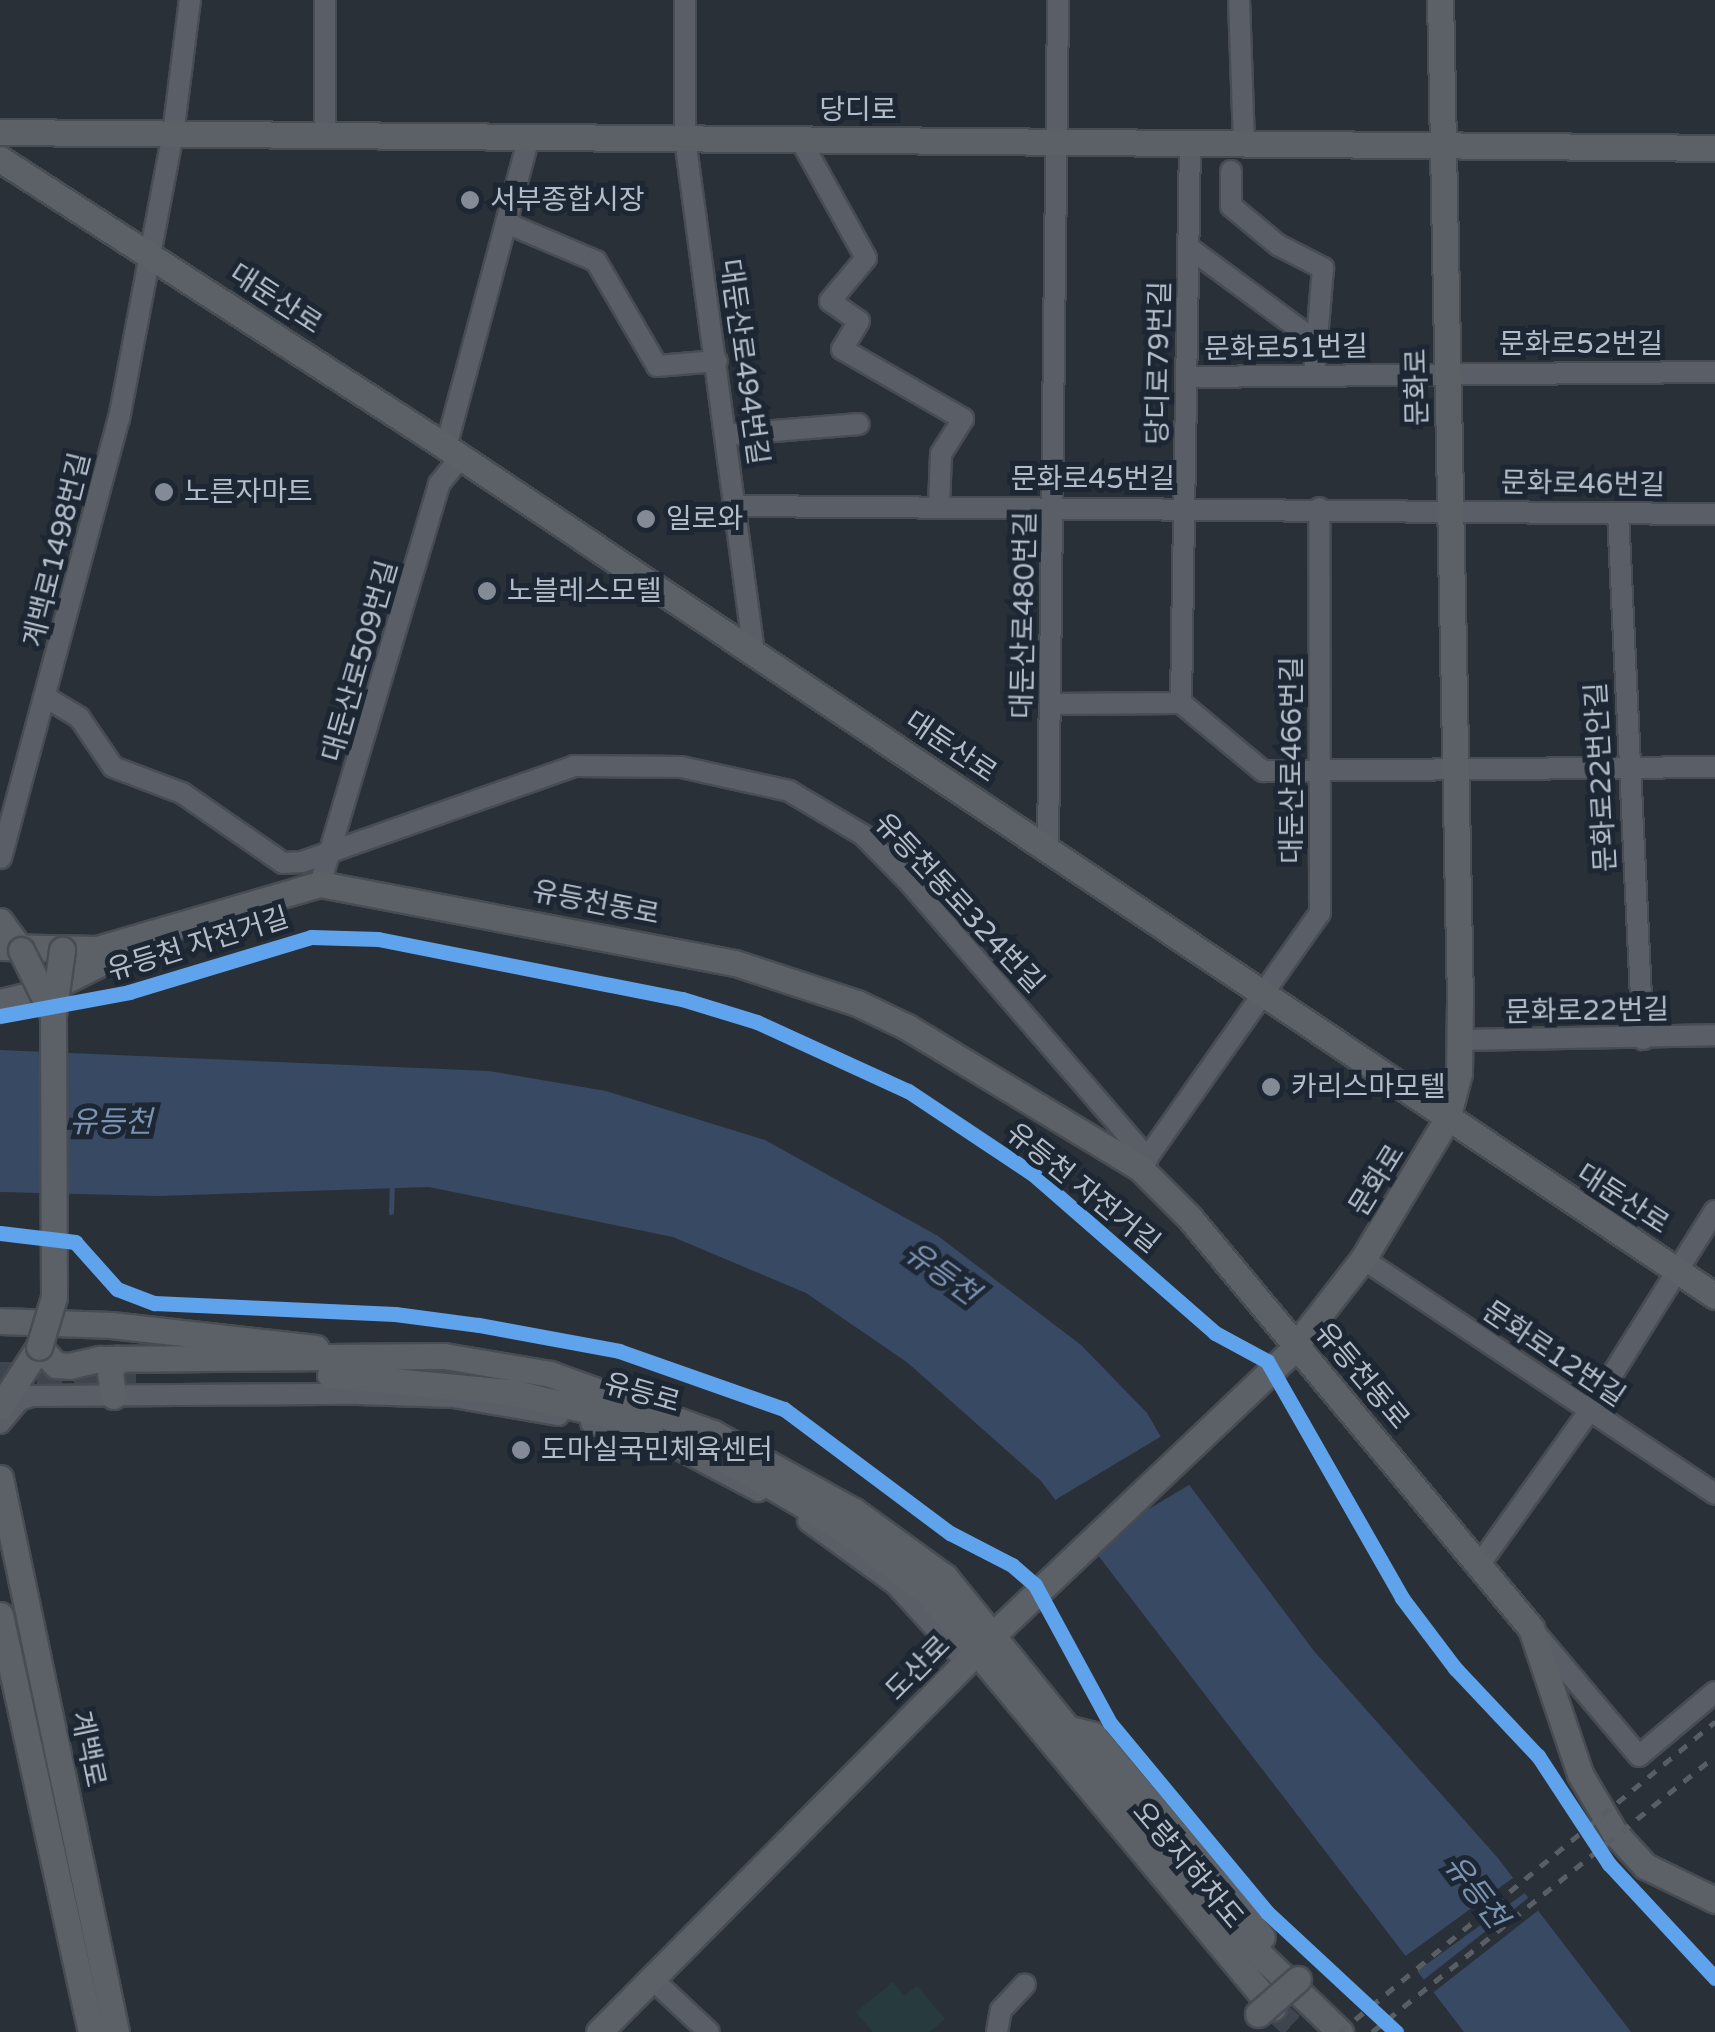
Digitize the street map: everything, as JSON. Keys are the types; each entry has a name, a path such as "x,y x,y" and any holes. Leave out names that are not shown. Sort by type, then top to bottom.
{"main road":[{"name":"문화로","path":"1293,1350 1363,1259 1447,1119 1460,1040 1440,0"},
{"name":"당디로","path":"0,132 1715,148"},
{"name":"대둔산로","path":"0,159 151,252 454,452 1715,1296"},
{"name":"유등천동로","path":"10,949 97,949 157,933 239,903 320,884 616,937 735,963 857,1003 1007,1084 1144,1163 1293,1350 1531,1628 1580,1774 1614,1832 1646,1866 1715,1900"},
{"path":"0,921 10,949 52,1015"},
{"path":"0,1002 42,992 157,933"},
{"path":"0,1407 39,1348 54,1298 52,1015 62,950"},
{"path":"0,1322 111,1325 385,1357"},
{"path":"39,1348 56,1365 118,1359 385,1357"},
{"name":"도산로","path":"599,2032 984,1644 1293,1350"},
{"name":"유등로","path":"385,1357 444,1356 550,1374 713,1433 854,1511 945,1577 984,1644 1062,1742"},
{"path":"114,1396 110,1370 118,1359"},
{"name":"유등로","path":"145,1375 358,1375 453,1384 603,1411 708,1456 891,1564 984,1644"},
{"name":"계백로","path":"0,1478 116,2032"},
{"name":"계백로","path":"0,1615 91,2032"},
{"path":"1093,1736 1298,1979 1265,2011 1051,1765 1062,1742 1093,1736"},
{"name":"오량지하차도","path":"1062,1742 1216,1912 1340,2032"}],"street":[{"path":"151,252 173,134 190,0"},
{"path":"325,0 325,136"},
{"name":"대둔산로494번길","path":"685,0 686,139 754,652"},
{"name":"대둔산로480번길","path":"1048,848 1058,0"},
{"path":"1240,0 1244,144"},
{"name":"대둔산로509번길","path":"320,884 439,484 454,452 529,138"},
{"path":"800,139 866,258 830,302 859,321 842,348 962,419 941,454 939,506"},
{"name":"당디로79번길","path":"1182,703 1190,144"},
{"path":"1230,171 1231,206 1278,246 1323,268 1314,375"},
{"path":"511,225 596,260 657,366 716,360"},
{"path":"1188,247 1317,342"},
{"name":"계백로1498번길","path":"0,858 47,698 119,420 151,252"},
{"name":"문화로52번길","path":"1448,372 1715,372"},
{"name":"문화로51번길","path":"1186,377 1448,372"},
{"path":"726,435 859,424"},
{"name":"문화로45번길","path":"736,506 1450,509"},
{"name":"대둔산로466번길","path":"1261,994 1320,913 1319,508"},
{"name":"문화로46번길","path":"1450,509 1715,514"},
{"name":"문화로22번안길","path":"1618,513 1642,1039"},
{"name":"유등천동로324번길","path":"47,698 79,717 113,767 182,793 283,863 331,852 574,766 681,767 789,791 863,836 910,882 1144,1163"},
{"path":"1050,704 1182,703 1263,771 1455,773 1715,767"},
{"path":"1144,1163 1261,994"},
{"name":"문화로22번길","path":"1460,1040 1715,1035"},
{"path":"1479,1565 1590,1410 1715,1211"},
{"name":"문화로12번길","path":"1363,1259 1715,1494"},
{"path":"0,1423 19,1400 32,1396 452,1397 578,1420 708,1456"},
{"name":"유등천동로","path":"1531,1628 1639,1756 1715,1692"},
{"path":"651,1978 709,2032"},
{"path":"998,2032 1001,2010 1025,1984"}],"green space":[{"path":"893,1982 904,1996 917,1986 945,2019 929,2032 873,2032 856,2012"}],"water":[{"name":"유등천","path":"0,1050 489,1071 606,1091 765,1140 938,1236 1081,1345 1147,1413 1187,1482 1314,1651 1497,1857 1631,2032 1464,2032 1041,1481 908,1363 806,1293 673,1237 429,1187 158,1196 0,1192"}],"pier":[{"path":"1165,1434 1194,1482 1081,1550 1052,1502"},
{"path":"1517,1875 1528,1890 1412,1975 1401,1960"},
{"path":"1532,1895 1542,1908 1428,1996 1419,1984"}],"waterway":[{"path":"391,1212 392,1185"}],"tunnel":[{"path":"0,1374 145,1375"},
{"path":"1273,2008 1300,2032"}],"railway":[{"path":"1340,2032 1715,1722"},
{"path":"1372,2032 1715,1756"}],"cycle path":[{"name":"유등천 자전거길","path":"0,1016 129,992 311,937 378,939 682,999 757,1022 908,1091 1033,1174 1215,1333 1267,1361 1402,1598 1455,1668 1538,1756 1609,1864 1715,1978"},
{"path":"0,1233 75,1242 117,1289 154,1303 395,1314 479,1325 619,1351 784,1409 950,1533 1012,1565 1035,1585 1110,1723 1268,1913 1396,2032"}],"place":[{"name":"서부종합시장","path":"470,200"},
{"name":"노른자마트","path":"164,492"},
{"name":"일로와","path":"646,519"},
{"name":"노블레스모텔","path":"487,591"},
{"name":"카리스마모텔","path":"1271,1087"},
{"name":"도마실국민체육센터","path":"521,1450"}]}
